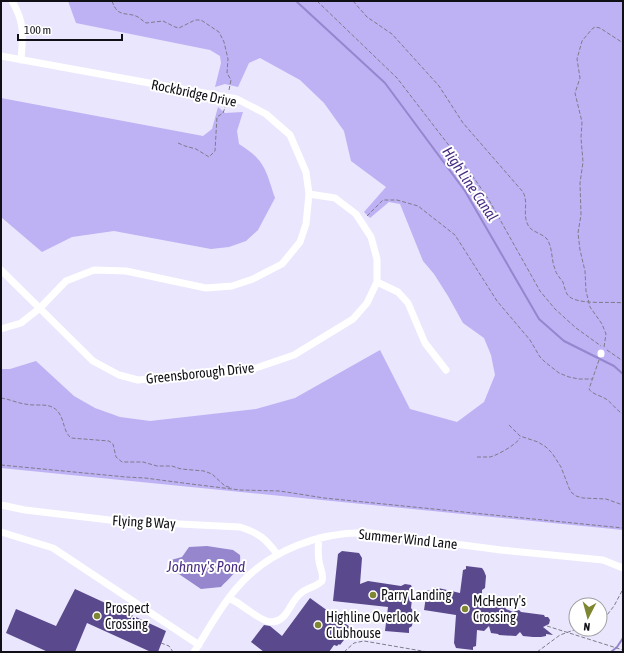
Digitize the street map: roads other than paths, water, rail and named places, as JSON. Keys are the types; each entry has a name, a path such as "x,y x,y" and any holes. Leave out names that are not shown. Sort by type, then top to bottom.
{"street":[{"path":"12,1 17,9 23,28 21,60"},
{"name":"Rockbridge Drive","path":"1,56 237,99 266,114 290,134 306,172 309,194 306,224 300,242 282,264 253,280 232,286 206,288 126,271 94,270 66,281 40,308 21,323 1,329"},
{"name":"Greensborough Drive","path":"1,270 93,361 119,375 138,380 250,370 294,355 353,319 367,303 377,282 377,259 371,237 356,214 335,198 309,194"},
{"path":"377,282 398,292 408,303 425,343 446,370"},
{"name":"Flying B Way","path":"1,505 25,510 118,521 240,527 251,530 263,537 277,554"},
{"path":"1,532 53,548 199,645"},
{"name":"Summer Wind Lane","path":"194,652 229,598 245,579 277,554 304,542 318,538 349,533 371,533 501,550 603,560 623,568"},
{"path":"229,598 246,608 254,615 266,621 274,621 284,617 300,594 322,581 323,573 318,558 318,538"}],"water":[{"name":"Johnny's Pond","path":"207,546 233,550 240,555 240,560 237,569 221,587 201,589 170,568 171,560 182,557 189,547"}],"waterway":[{"name":"High Line Canal","path":"296,1 385,83 465,191 539,319 564,341 614,366 623,374"},
{"name":"High Line Canal","path":"611,652 617,647 623,638"}],"place":[{"name":"Parry Landing","path":"373,595"},
{"name":"McHenry's Crossing","path":"465,609"},
{"name":"Prospect Crossing","path":"97,616"},
{"name":"Highline Overlook Clubhouse","path":"318,625"}]}
